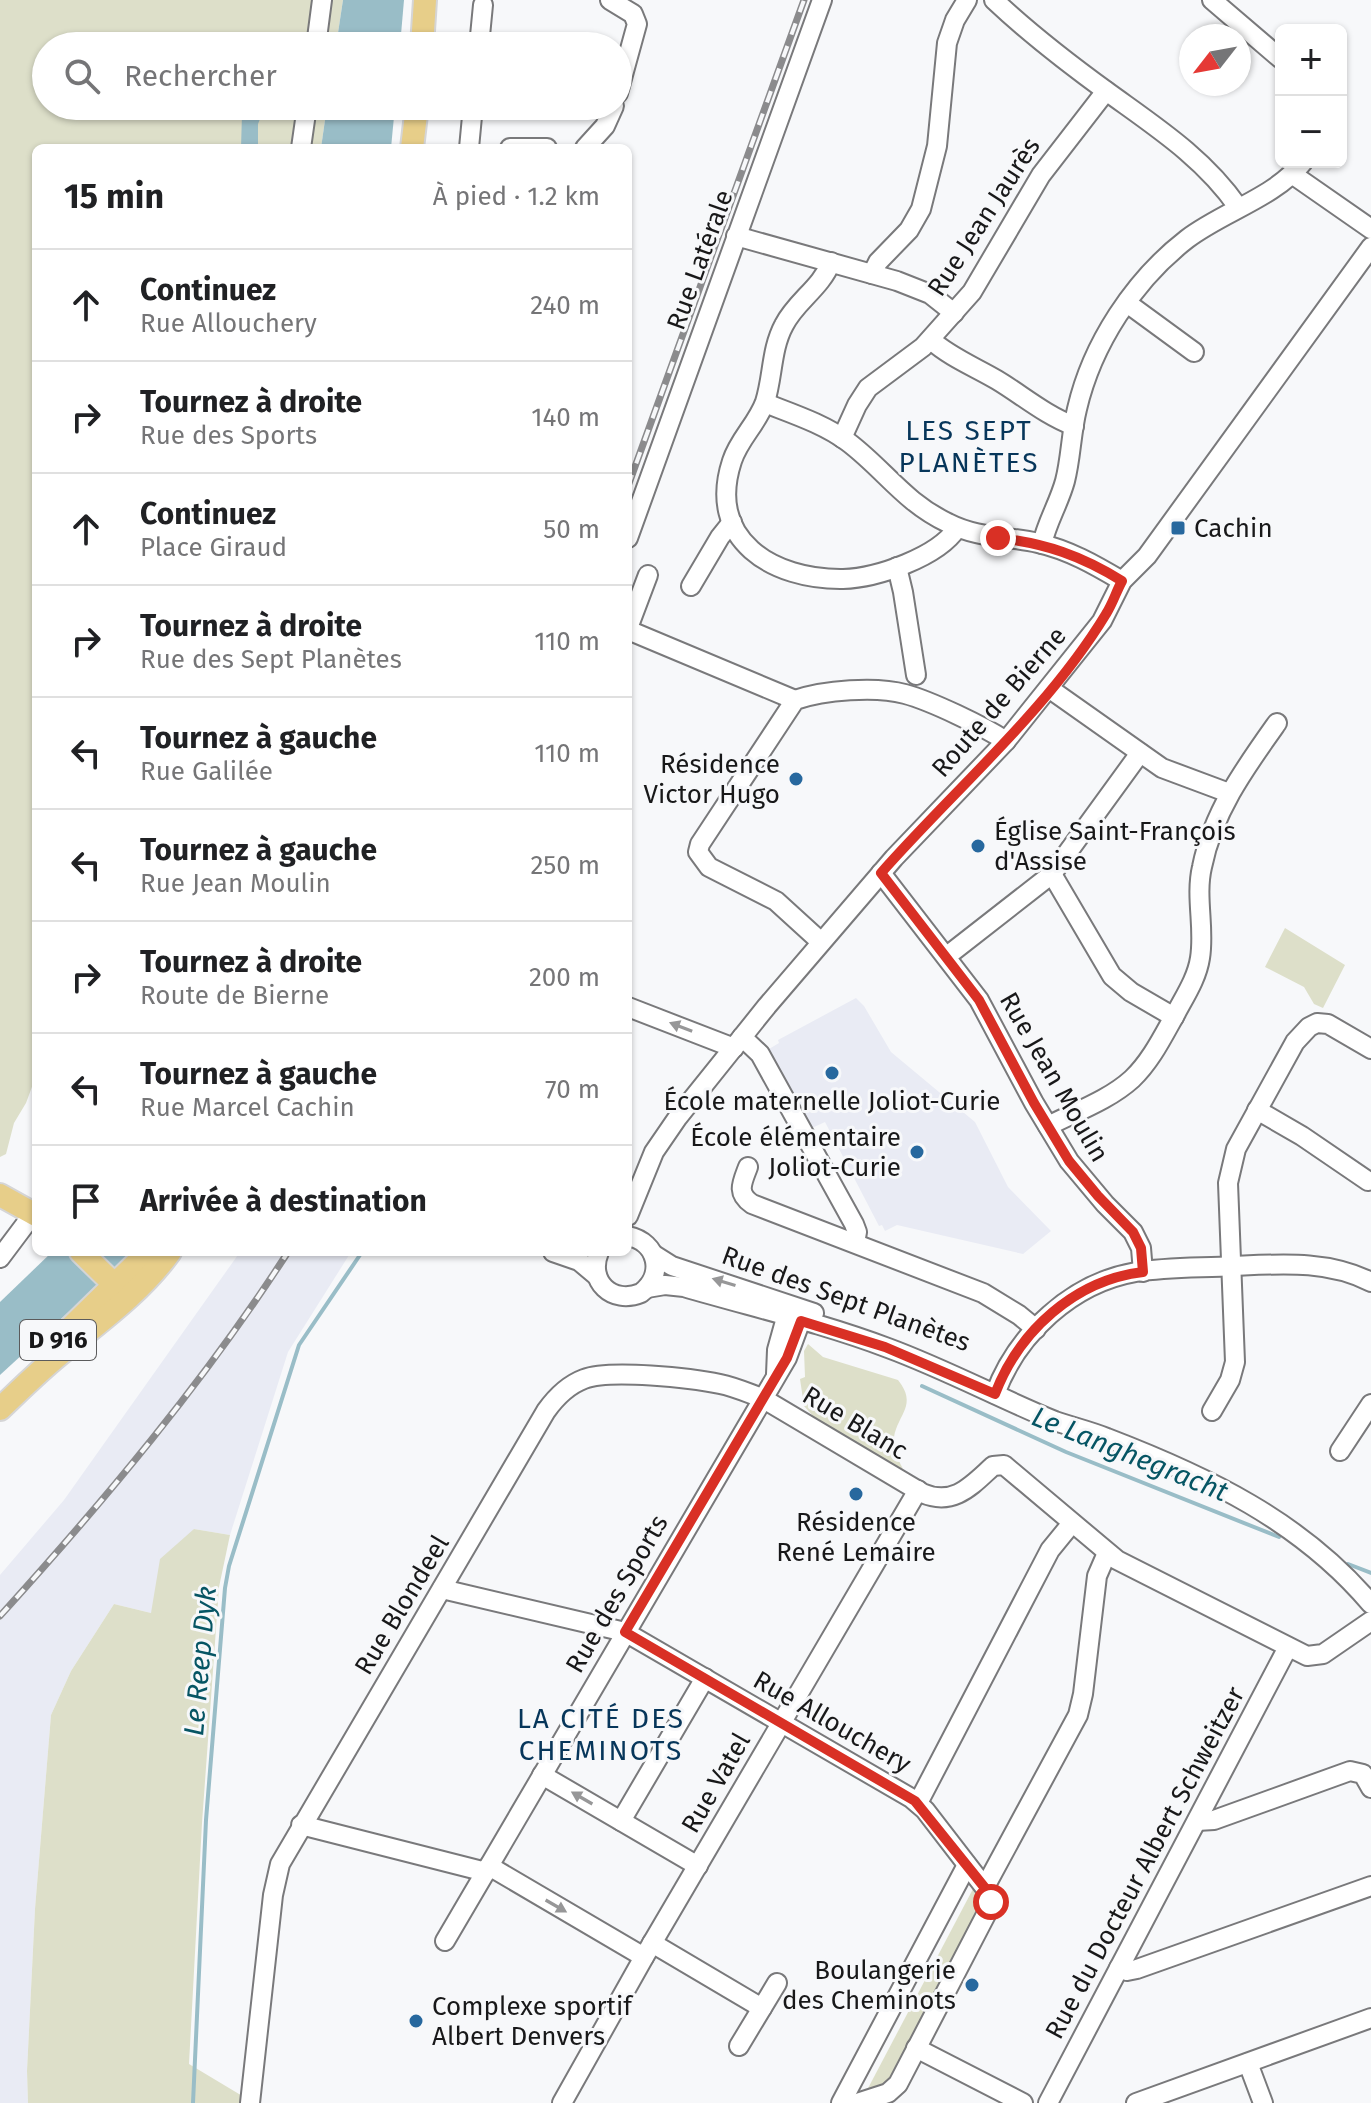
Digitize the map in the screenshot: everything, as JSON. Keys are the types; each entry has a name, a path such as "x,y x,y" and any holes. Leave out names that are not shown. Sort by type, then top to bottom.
{"main road":[{"path":"423,32 425,0"},
{"path":"412,144 415,120"},
{"path":"0,1182 32,1208"},
{"path":"0,1195 32,1209"},
{"path":"86,1256 122,1282"},
{"path":"102,1256 122,1282"},
{"name":"D 916","path":"0,1409 56,1357 145,1256"},
{"name":"D 916","path":"0,1395 122,1282 154,1274 167,1256"}],"street":[{"path":"318,32 322,0"},
{"path":"610,0 633,14 637,27 632,44"},
{"name":"Rue Latérale","path":"632,527 822,0"},
{"path":"872,274 878,262 909,230 921,209 939,136 947,43 955,20 967,0"},
{"path":"994,0 1049,48 1194,156 1238,207"},
{"path":"1212,0 1275,54"},
{"path":"480,32 483,5"},
{"name":"Rue Jean Jaurès","path":"842,438 868,388 931,340 954,313 982,276 1048,164 1106,91"},
{"path":"302,144 305,120"},
{"path":"469,144 472,120"},
{"path":"589,144 608,120"},
{"path":"1042,544 1063,487 1081,395 1093,361 1108,332 1150,273 1180,245 1238,207 1272,190 1298,168 1371,229"},
{"path":"736,236 872,274 930,294 954,313"},
{"name":"Route de Bierne","path":"647,1288 655,1275 642,1244 638,1185 671,1126 821,942 1050,689 1102,621 1122,581 1142,562 1371,247"},
{"path":"831,262 825,276 795,308 780,332 765,403 739,444 730,465 726,499 732,522 739,536 762,559 792,574 847,579 897,567 939,546 957,528"},
{"path":"1127,303 1194,352"},
{"path":"931,340 1044,412 1074,426"},
{"path":"765,403 842,438 904,496 957,528 981,535 1042,544 1076,555 1122,581"},
{"path":"691,586 722,533 732,522"},
{"path":"897,567 916,675"},
{"path":"632,618 648,575"},
{"path":"632,631 795,700 826,693 899,693 1006,741"},
{"path":"1050,689 1174,774 1209,783 1229,793"},
{"path":"795,700 700,844 698,852 712,869 776,901 821,942"},
{"path":"1048,1126 1128,1082 1149,1059 1174,1017 1199,965 1202,866 1229,793 1277,723"},
{"path":"947,956 1052,874 1140,753"},
{"name":"Rue Jean Moulin","path":"881,873 985,1010 1048,1126 1083,1179 1133,1232 1141,1248 1143,1272"},
{"path":"1052,874 1112,976 1131,992 1174,1017"},
{"path":"632,1008 738,1043 760,1054 854,1224 857,1232 855,1243"},
{"path":"1212,1411 1230,1380 1235,1362 1228,1175 1233,1156 1295,1042 1305,1030 1317,1023 1333,1025 1371,1049"},
{"path":"1257,1110 1368,1181"},
{"path":"748,1167 740,1187 742,1195 749,1202 983,1293 1036,1329"},
{"path":"0,1258 32,1214"},
{"name":"Rue des Sept Planètes","path":"642,1244 672,1266 997,1389 1054,1420 1106,1438 1214,1485 1272,1516 1324,1554 1371,1604"},
{"path":"565,1256 579,1261 597,1276"},
{"path":"597,1276 598,1256"},
{"path":"997,1389 1012,1358 1036,1329 1064,1303 1087,1289 1124,1275 1232,1266 1307,1264 1349,1273 1371,1282"},
{"name":"Rue des Sept Planètes","path":"597,1276 603,1287 617,1296 633,1296 647,1288 665,1285 679,1286 795,1312"},
{"name":"Rue des Sports","path":"445,1941 776,1374 777,1350 795,1312"},
{"name":"Rue Blanc","path":"546,1411 573,1385 607,1374 710,1382 762,1398 934,1497 955,1496 974,1485 993,1466 1001,1464 1012,1470 1072,1523"},
{"path":"1340,1451 1371,1404"},
{"name":"Rue Blondeel","path":"250,2103 274,1886 280,1864 546,1411"},
{"name":"Rue Vatel","path":"562,2103 648,1950 918,1490"},
{"path":"918,1803 1050,1550 1072,1523 1107,1553 1307,1656 1320,1656 1371,1621"},
{"path":"868,2101 896,2087 990,1909 990,1895 985,1887 1078,1715 1096,1580 1100,1563 1107,1553"},
{"name":"Rue Allouchery","path":"442,1589 625,1632 918,1803 985,1887"},
{"name":"Rue du Docteur Albert Schweitzer","path":"1048,2103 1288,1647"},
{"path":"621,1821 705,1678"},
{"path":"1197,1821 1209,1822 1347,1772 1359,1771 1367,1778 1371,1788"},
{"path":"542,1775 698,1866"},
{"path":"301,1825 487,1869 762,2008"},
{"path":"841,2103 967,1865"},
{"path":"1119,1968 1127,1971 1137,1969 1371,1886"},
{"path":"739,2046 777,1983"},
{"path":"1136,2103 1371,2018"},
{"path":"916,2048 1023,2103"},
{"path":"1248,2063 1263,2103"}],"shaded area":[{"name":"École élémentaire Joliot-Curie","path":"856,998 891,1052 975,1122 1008,1187 1051,1231 1023,1254 897,1225 885,1231 882,1225 879,1226 825,1122 812,1128 769,1049 779,1043 778,1040"},
{"path":"237,1256 348,1256 288,1352 230,1535 194,1529 151,1613 114,1604 71,1671 51,1715 35,1909 28,2103 0,2103 0,1575 64,1500"}],"green space":[{"path":"0,0 343,0 338,32 32,32 32,120 325,120 322,144 32,144 32,1087 14,1123 6,1154 0,1157"},
{"path":"1285,928 1345,965 1323,1008 1314,1004 1304,987 1265,967"},
{"path":"808,1344 823,1357 898,1380 907,1403 894,1441 903,1469 822,1426 804,1406 800,1379 805,1377 804,1351"},
{"path":"194,1529 230,1535 219,1587 189,2064 254,2103 28,2103 35,1909 51,1715 71,1671 114,1604 151,1613 160,1559"},
{"path":"974,1887 983,1899 886,2085 865,2094"}],"water":[{"path":"343,0 404,0 401,32 338,32"},
{"path":"242,120 260,120 258,144 241,144"},
{"path":"325,120 394,120 391,144 322,144"},
{"path":"48,1256 130,1256 0,1375 0,1302"}],"waterway":[{"name":"Le Reep Dyk","path":"193,2103 206,1820 229,1566 299,1345 359,1256"},
{"name":"Le Langhegracht","path":"922,1386 1066,1452 1279,1537"},
{"name":"Le Langhegracht","path":"1348,1564 1371,1573"}],"railway":[{"path":"632,475 804,0"},
{"path":"0,1616 152,1440 222,1348 285,1256"}],"place":[{"name":"Cachin","path":"1178,528"},
{"name":"Résidence Victor Hugo","path":"796,779"},
{"name":"Église Saint-François d'Assise","path":"978,846"},
{"name":"École maternelle Joliot-Curie","path":"832,1073"},
{"name":"École élémentaire Joliot-Curie","path":"917,1152"},
{"name":"Résidence René Lemaire","path":"856,1494"},
{"name":"Boulangerie des Cheminots","path":"972,1985"},
{"name":"Complexe sportif Albert Denvers","path":"416,2021"}],"district":[{"name":"LES SEPT PLANÈTES","path":"969,446"},
{"name":"LA CITÉ DES CHEMINOTS","path":"601,1734"}],"route":[{"path":"991,1902 989,1893 915,1801 625,1632 787,1358 801,1321 885,1347 995,1394 1018,1350 1057,1309 1095,1285 1143,1272 1141,1248 1133,1232 1069,1161 979,1000 959,970 881,873 932,816 995,754 1050,689 1102,621 1122,581 1069,552 1036,543 998,538"}]}
